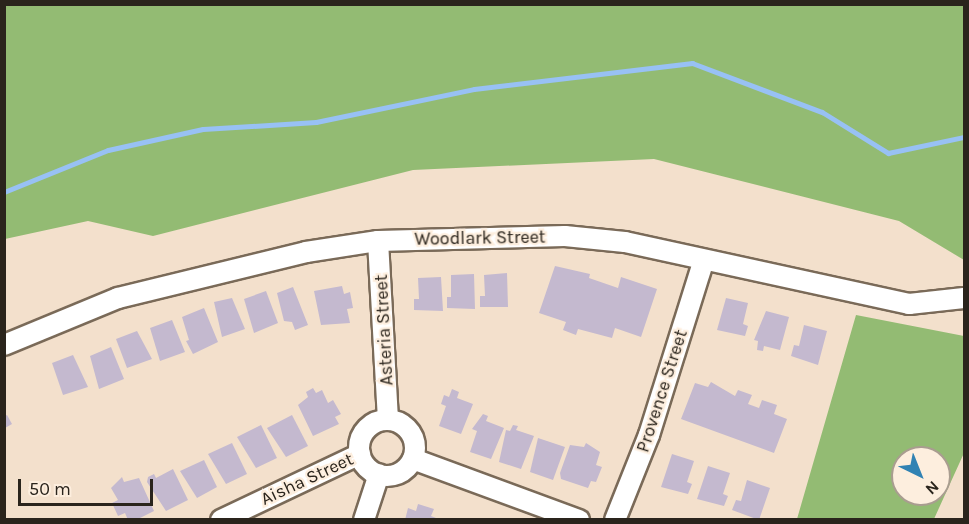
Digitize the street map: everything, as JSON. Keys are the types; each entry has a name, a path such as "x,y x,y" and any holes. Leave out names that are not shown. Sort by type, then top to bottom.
{"street":[{"name":"Woodlark Street","path":"4,345 118,298 306,252 378,241 565,236 625,242 909,304 964,298"},
{"name":"Asteria Street","path":"378,241 388,420"},
{"name":"Provence Street","path":"615,519 649,435 704,260"},
{"path":"388,420 408,429 414,439 413,459 401,472 379,474 367,467 360,454 368,427 388,420"},
{"name":"Aisha Street","path":"221,519 360,454"},
{"path":"413,459 579,519"},
{"path":"364,519 379,474"}],"green space":[{"path":"4,5 964,5 964,260 899,221 654,159 413,170 153,236 88,221 5,239"},
{"path":"856,315 964,336 964,453 951,482 951,446 891,446 891,506 940,506 934,519 797,519"}],"building":[{"path":"555,266 590,274 589,278 618,288 621,277 657,289 641,337 615,328 612,338 578,329 576,335 563,330 566,322 539,313"},
{"path":"507,273 508,307 480,307 480,296 485,296 484,275"},
{"path":"474,274 475,309 447,308 447,297 451,297 451,275"},
{"path":"441,277 443,311 414,310 414,299 419,299 418,278"},
{"path":"342,286 344,294 350,292 353,308 347,309 350,323 321,325 314,291"},
{"path":"293,287 308,325 295,330 292,322 284,321 277,293"},
{"path":"266,291 278,323 254,333 244,299"},
{"path":"232,298 245,329 222,337 214,302"},
{"path":"726,298 748,303 743,324 748,326 745,336 717,330"},
{"path":"204,308 218,342 193,354 186,341 189,340 182,317"},
{"path":"766,311 789,317 780,350 764,346 763,351 757,350 758,341 754,340"},
{"path":"172,320 185,352 160,361 150,328"},
{"path":"804,325 827,331 818,365 791,356 794,345 799,346"},
{"path":"137,331 152,359 127,368 116,339"},
{"path":"111,347 124,379 99,389 90,356"},
{"path":"73,355 88,387 63,395 52,363"},
{"path":"711,382 735,396 738,390 752,395 748,404 759,408 762,400 777,405 774,414 787,419 774,453 681,419 695,383 708,387"},
{"path":"313,388 316,393 322,390 328,403 333,400 341,414 335,417 339,424 313,436 298,405 308,397 306,392"},
{"path":"452,389 459,392 457,398 473,404 461,434 439,426 446,406 441,404 444,395 449,397"},
{"path":"483,414 488,416 486,421 504,428 491,459 470,452 477,431 472,429"},
{"path":"7,415 12,424 5,428 5,416"},
{"path":"292,415 308,446 286,457 267,428"},
{"path":"261,425 277,458 256,468 237,437"},
{"path":"513,425 518,426 516,430 534,436 521,469 499,462 506,430 510,431"},
{"path":"538,438 565,447 553,480 530,472"},
{"path":"232,443 247,474 226,484 208,454"},
{"path":"586,443 600,452 596,465 602,467 596,482 591,481 588,488 561,479 560,473 570,445 584,447"},
{"path":"672,454 694,461 687,482 692,484 688,494 661,487"},
{"path":"204,460 217,487 197,498 180,471"},
{"path":"708,466 730,473 723,494 728,496 724,506 697,499"},
{"path":"173,469 188,500 166,511 147,482 148,477 154,474 156,478"},
{"path":"122,477 124,482 139,478 154,511 136,520 128,520 125,513 118,516 112,503 118,500 111,488"},
{"path":"747,480 770,488 759,520 732,510 736,500 741,501"},
{"path":"418,504 434,509 431,516 441,520 405,520 408,508 416,511"}],"waterway":[{"path":"4,192 108,150 203,129 316,122 474,89 692,63 822,112 888,153 964,137"}]}
